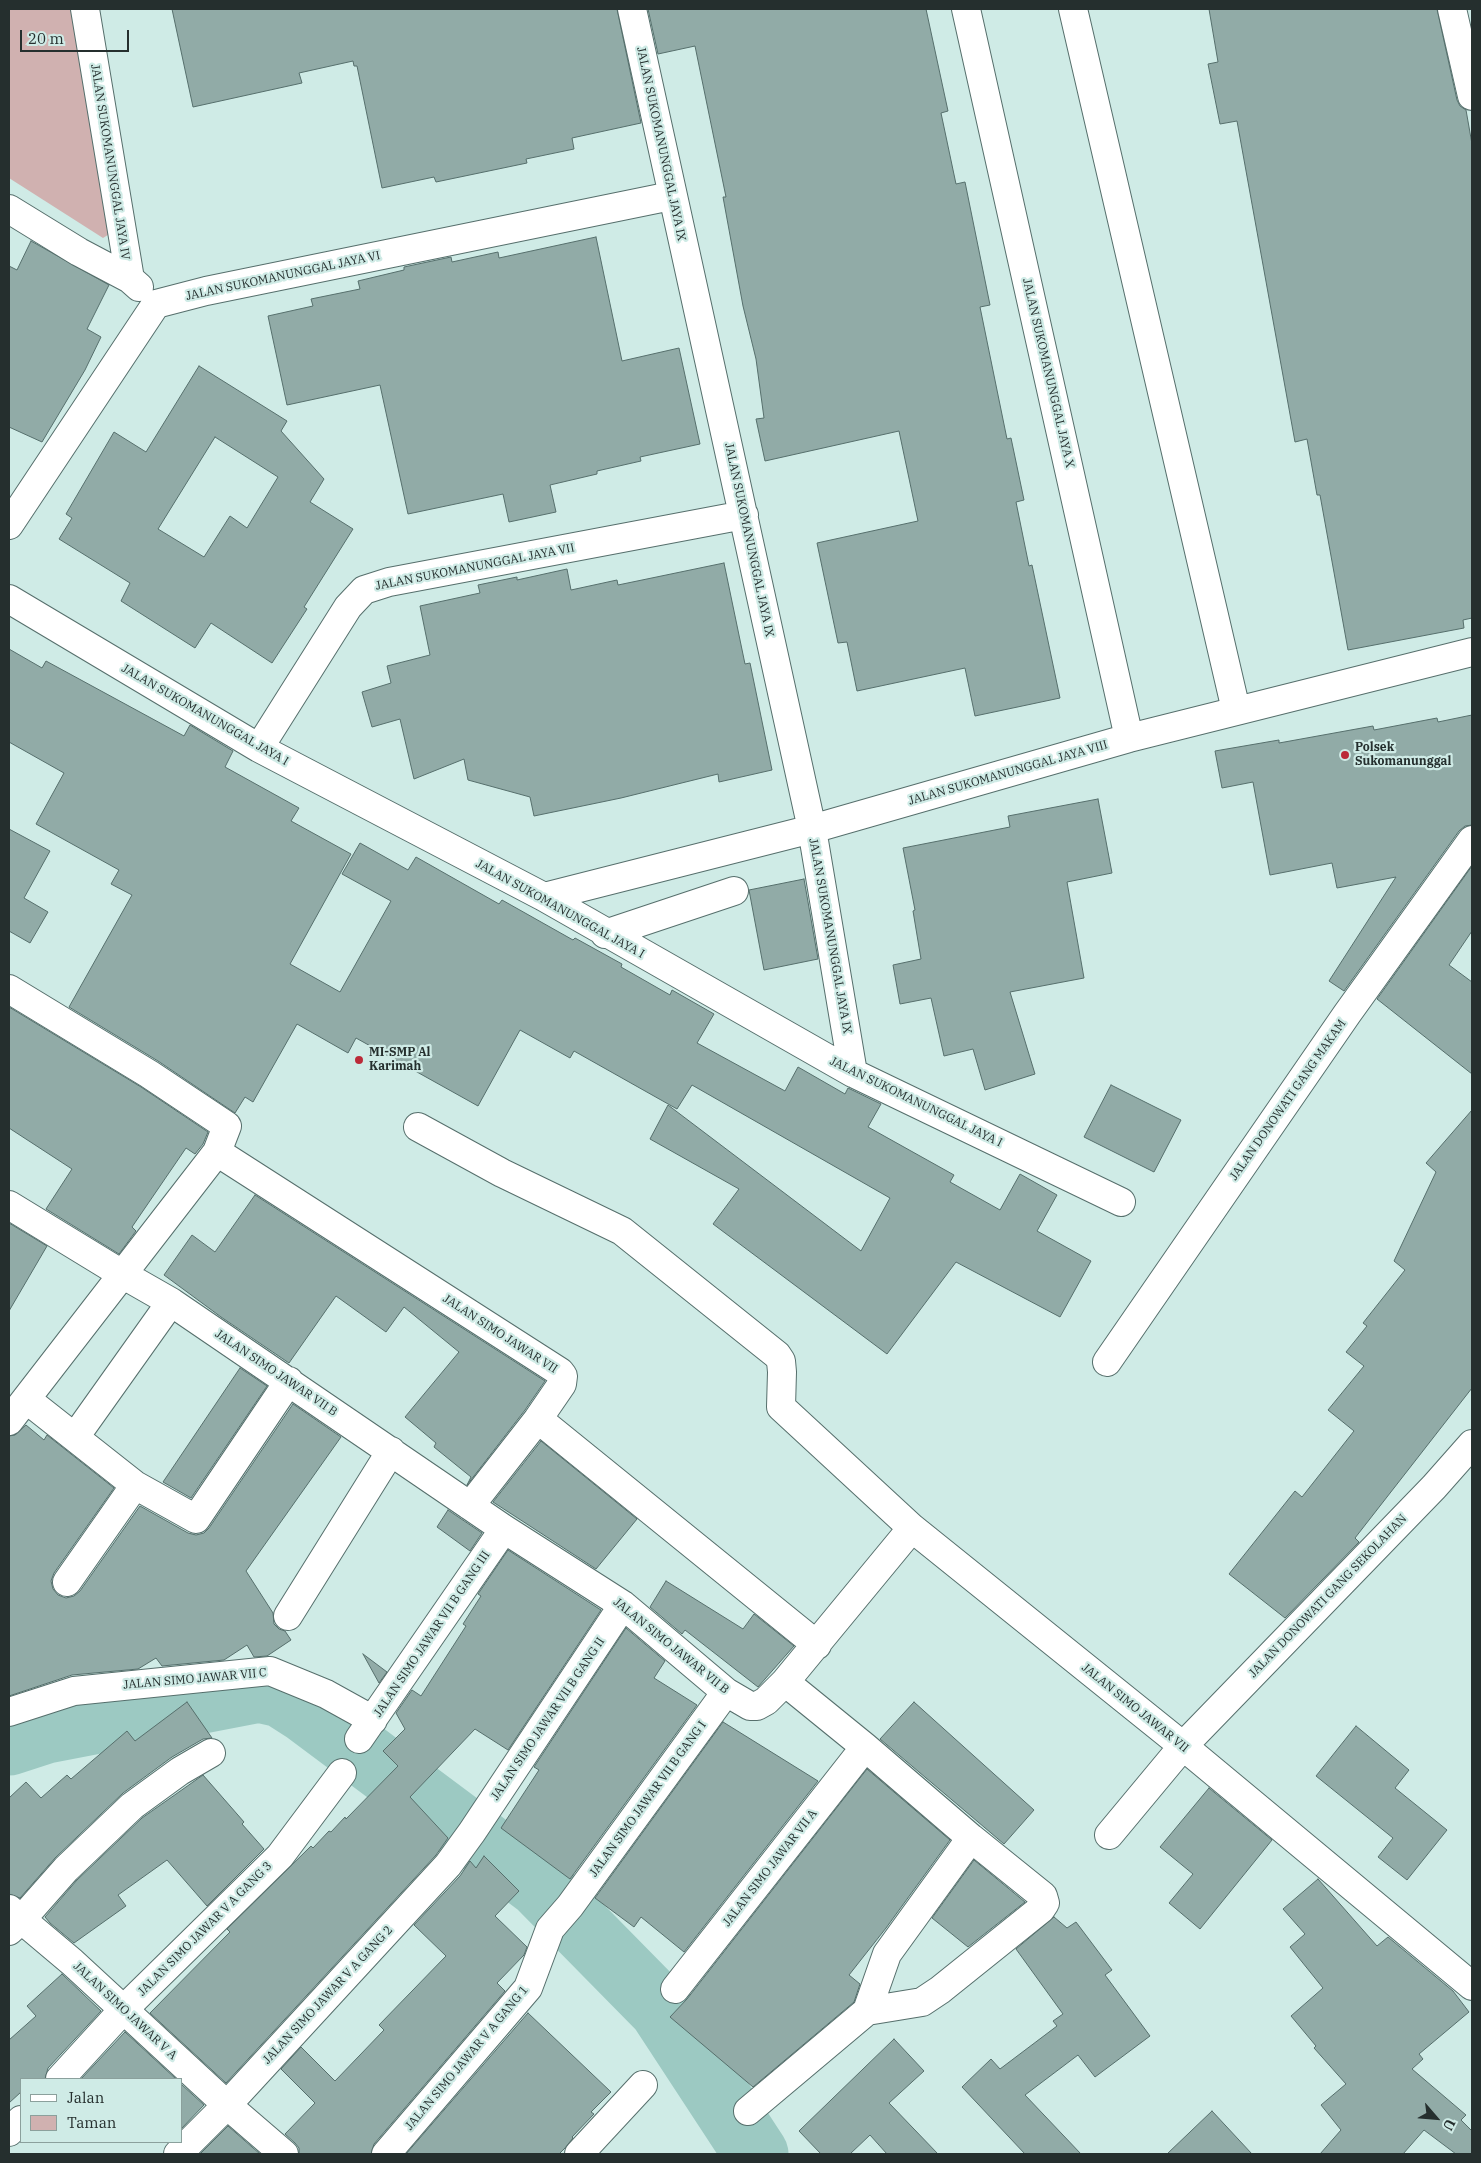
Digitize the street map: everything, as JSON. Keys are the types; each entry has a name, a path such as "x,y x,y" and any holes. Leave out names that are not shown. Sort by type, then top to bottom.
{"street":[{"name":"JALAN SUKOMANUNGGAL JAYA IV","path":"85,9 130,279"},
{"name":"JALAN SUKOMANUNGGAL JAYA IX","path":"632,9 671,196 744,515 812,829 853,1073"},
{"name":"JALAN SUKOMANUNGGAL JAYA X","path":"966,9 1129,738"},
{"path":"1073,9 1236,710"},
{"path":"1454,10 1472,96"},
{"name":"JALAN SUKOMANUNGGAL JAYA VI","path":"156,304 206,291 671,196"},
{"path":"9,209 79,252 130,279 156,304 9,525"},
{"name":"JALAN SUKOMANUNGGAL JAYA VII","path":"259,748 348,606 364,590 389,582 744,515"},
{"name":"JALAN SUKOMANUNGGAL JAYA I","path":"9,599 259,748 544,898 853,1073 1121,1202"},
{"name":"JALAN SUKOMANUNGGAL JAYA VIII","path":"544,898 812,829 1129,738 1472,652"},
{"name":"JALAN DONOWATI GANG MAKAM","path":"1107,1362 1347,1014 1472,840"},
{"path":"605,934 734,891"},
{"path":"9,989 224,1123 226,1129 217,1152 9,1421"},
{"name":"JALAN SIMO JAWAR VII","path":"418,1127 502,1173 622,1231 777,1355 781,1361 782,1372 781,1406 912,1528 1183,1746 1472,1986"},
{"name":"JALAN SIMO JAWAR VII","path":"217,1152 560,1372 562,1384 538,1419 470,1506"},
{"name":"JALAN SIMO JAWAR VII B","path":"9,1205 171,1302 504,1529 623,1605 726,1692 750,1706 757,1706 766,1701 785,1682"},
{"path":"75,1437 171,1302"},
{"path":"26,1399 135,1485 196,1519 289,1381"},
{"path":"538,1419 817,1645"},
{"name":"JALAN DONOWATI GANG SEKOLAHAN","path":"1109,1835 1183,1746 1427,1494 1472,1444"},
{"path":"288,1616 391,1451"},
{"path":"68,1582 135,1485"},
{"path":"867,2011 922,2002 940,1990 1041,1909 1045,1903 1043,1896 785,1682 912,1528"},
{"name":"JALAN SIMO JAWAR VII B GANG III","path":"366,1729 504,1529"},
{"name":"JALAN SIMO JAWAR VII B GANG II","path":"472,1832 623,1605"},
{"name":"JALAN SIMO JAWAR VII C","path":"9,1712 74,1691 270,1671 326,1694 366,1729"},
{"name":"JALAN SIMO JAWAR VII B GANG I","path":"570,1906 726,1692"},
{"name":"JALAN SIMO JAWAR VII A","path":"675,1989 865,1747"},
{"path":"13,1920 132,1806 180,1771 211,1753"},
{"name":"JALAN SIMO JAWAR V A GANG 3","path":"61,2078 123,2010 280,1856 342,1773"},
{"name":"JALAN SIMO JAWAR V A GANG 2","path":"178,2154 227,2105 448,1865 472,1832"},
{"path":"748,2111 867,2011 887,1954 971,1838"},
{"name":"JALAN SIMO JAWAR V A GANG 1","path":"386,2154 528,1988 534,1978 550,1929 570,1906"},
{"name":"JALAN SIMO JAWAR V A","path":"13,1920 72,1962 227,2105 284,2154"},
{"path":"579,2154 643,2085"},
{"path":"9,2132 20,2121"}],"green space":[{"path":"9,9 78,9 119,228 103,238 9,178"}],"building":[{"path":"172,9 617,9 641,123 572,138 574,149 526,159 527,163 436,182 434,177 382,188 357,66 354,66 353,61 299,73 302,83 193,107"},
{"path":"648,9 926,9 948,111 941,113 956,184 965,182 990,305 980,307 1007,439 1011,438 1024,500 1016,502 1029,566 1032,565 1060,698 975,716 965,668 857,691 847,642 838,643 817,543 918,521 899,431 765,461 756,419 764,418 756,359 743,306 723,197 726,197 695,46 658,54"},
{"path":"1209,9 1437,9 1457,100 1460,106 1466,110 1472,144 1472,618 1463,620 1464,628 1348,650 1320,495 1317,495 1307,439 1295,442 1237,121 1220,124 1208,64 1218,62"},
{"path":"596,237 622,361 679,348 700,444 640,457 641,461 597,471 597,474 550,485 556,512 509,522 503,494 408,514 380,385 287,405 268,316 313,306 311,299 360,289 358,281 404,270 404,267 451,257 452,262 498,252 499,258"},
{"path":"31,241 109,285 87,329 101,337 85,370 42,442 9,427 9,266 17,270"},
{"path":"199,366 287,421 281,431 324,479 310,502 353,529 304,607 307,609 272,663 211,623 195,648 121,601 130,583 59,539 72,518 66,514 114,432 146,452","holes":["215,437 278,477 247,528 230,516 204,557 158,529"]},
{"path":"724,563 745,664 750,663 772,770 719,782 718,774 621,798 534,816 530,797 468,780 464,759 414,779 400,719 372,727 362,692 391,683 387,666 430,655 420,606 480,593 478,585 517,577 517,580 567,569 571,590 617,580 618,585"},
{"path":"9,649 42,668 46,661 184,736 190,725 233,751 225,767 299,808 291,821 351,854 290,964 340,992 391,901 342,874 360,843 408,870 416,857 499,904 502,900 573,940 575,938 622,964 621,967 670,995 672,990 714,1014 697,1043 785,1091 798,1067 845,1094 848,1088 881,1104 868,1127 954,1175 950,1182 1000,1210 1020,1174 1057,1195 1037,1231 1091,1261 1060,1317 956,1262 887,1354 713,1224 739,1189 650,1139 668,1105 861,1251 890,1198 692,1085 677,1109 574,1051 570,1058 520,1030 478,1106 356,1038 348,1053 297,1024 253,1102 245,1097 235,1113 158,1061 69,1007 132,895 111,884 119,870 36,824 64,773 9,742"},
{"path":"1472,715 1472,825 1465,826 1459,831 1344,991 1329,981 1396,877 1337,888 1332,863 1270,875 1253,782 1222,788 1215,751 1279,740 1279,743 1373,726 1374,730 1437,718 1438,722"},
{"path":"1098,799 1112,873 1067,882 1084,978 1010,992 1035,1074 985,1090 973,1049 944,1056 931,998 900,1004 893,965 921,959 913,911 915,910 903,848 1010,827 1008,816"},
{"path":"9,829 50,851 24,898 48,912 30,943 9,931"},
{"path":"1472,866 1472,931 1449,965 1472,982 1472,1074 1377,999"},
{"path":"804,879 818,959 764,970 749,890"},
{"path":"9,1007 141,1087 208,1132 203,1144 195,1154 186,1148 132,1227 136,1231 119,1254 46,1209 72,1169 9,1128"},
{"path":"1111,1085 1181,1120 1154,1172 1084,1137"},
{"path":"1472,1110 1472,1388 1355,1538 1359,1542 1285,1618 1229,1574 1295,1491 1302,1497 1354,1431 1328,1410 1364,1366 1346,1352 1367,1326 1363,1323 1405,1270 1394,1261 1436,1172 1426,1163"},
{"path":"255,1195 545,1381 467,1485 471,1477 434,1447 436,1443 405,1417 459,1352 404,1307 386,1332 336,1296 289,1363 221,1317 164,1275 192,1235 215,1252"},
{"path":"9,1223 47,1246 9,1311"},
{"path":"240,1368 267,1386 191,1498 163,1482"},
{"path":"293,1404 341,1437 246,1571 273,1613 274,1624 279,1629 285,1631 291,1640 267,1656 254,1657 247,1645 224,1660 162,1666 156,1658 138,1669 72,1675 9,1696 9,1436 15,1435 26,1425 44,1440 47,1435 114,1488 54,1573 51,1581 53,1589 58,1595 66,1598 74,1596 80,1591 140,1506 188,1533 196,1535 204,1533"},
{"path":"541,1441 637,1519 596,1569 493,1502"},
{"path":"448,1510 482,1533 470,1551 437,1527"},
{"path":"508,1550 601,1610 508,1750 475,1729 410,1797 448,1838 436,1855 226,2083 150,2013 230,1932 227,1929 311,1846 313,1848 345,1817 346,1819 398,1766 383,1751 405,1729 396,1713 412,1690 421,1696 466,1626 463,1624 481,1596 478,1594"},
{"path":"666,1581 743,1629 754,1614 794,1646 758,1687 685,1630 682,1634 650,1607"},
{"path":"626,1628 665,1661 654,1678 697,1705 570,1879 501,1828 539,1770 534,1767"},
{"path":"363,1654 387,1672 379,1683"},
{"path":"187,1702 212,1738 203,1739 172,1757 123,1793 55,1858 20,1898 9,1894 9,1798 26,1782 41,1798 67,1775 71,1779 127,1731 135,1741"},
{"path":"914,1702 1034,1810 1004,1844 880,1739"},
{"path":"723,1722 818,1781 684,1952 641,1917 634,1927 595,1898"},
{"path":"1356,1726 1409,1770 1395,1788 1447,1830 1407,1880 1378,1857 1393,1838 1316,1776"},
{"path":"867,1769 950,1840 849,1975 860,1984 854,2002 753,2087 670,2017 687,1999"},
{"path":"203,1775 244,1822 242,1824 264,1849 207,1906 167,1860 118,1895 126,1906 74,1943 50,1923 45,1917 77,1880 142,1818"},
{"path":"1209,1788 1272,1840 1200,1929 1169,1903 1193,1874 1160,1847"},
{"path":"484,1856 519,1891 495,1916 527,1947 524,1955 497,1983 505,1991 374,2144 371,2154 299,2154 299,2148 285,2134 315,2103 281,2069 301,2047 335,2081 384,2030 379,2025 446,1956 414,1925 460,1876 470,1861 476,1868"},
{"path":"974,1860 1025,1902 968,1947 932,1918"},
{"path":"1318,1879 1377,1946 1388,1937 1453,1991 1469,2012 1419,2054 1423,2059 1412,2069 1466,2115 1461,2120 1472,2131 1472,2154 1456,2154 1424,2130 1403,2154 1320,2154 1341,2130 1321,2105 1346,2084 1314,2048 1316,2046 1291,2016 1323,1988 1290,1947 1305,1934 1283,1909"},
{"path":"1054,1917 1067,1928 1076,1922 1112,1970 1105,1975 1150,2036 1095,2077 1078,2055 1025,2095 1081,2154 1025,2154 962,2087 991,2059 1000,2069 1057,2026 1053,2021 1063,2014 1016,1949"},
{"path":"62,1974 101,2011 48,2068 45,2078 20,2078 20,2093 9,2103 9,2040 36,2016 27,2006"},
{"path":"528,2013 611,2092 591,2112 594,2114 572,2137 565,2148 559,2154 406,2154"},
{"path":"125,2032 175,2078 82,2078"},
{"path":"894,2039 924,2071 889,2103 938,2154 887,2154 870,2135 850,2154 821,2154 799,2131"},
{"path":"182,2085 204,2105 182,2128"},
{"path":"1212,2111 1252,2154 1167,2154"},
{"path":"228,2126 260,2154 200,2154"}],"waterway":[{"path":"9,1743 46,1731 259,1690 281,1695 306,1711 539,1885 661,2009 756,2154"}],"place":[{"name":"Polsek Sukomanunggal","path":"1345,755"},
{"name":"MI-SMP Al Karimah","path":"359,1060"}]}
